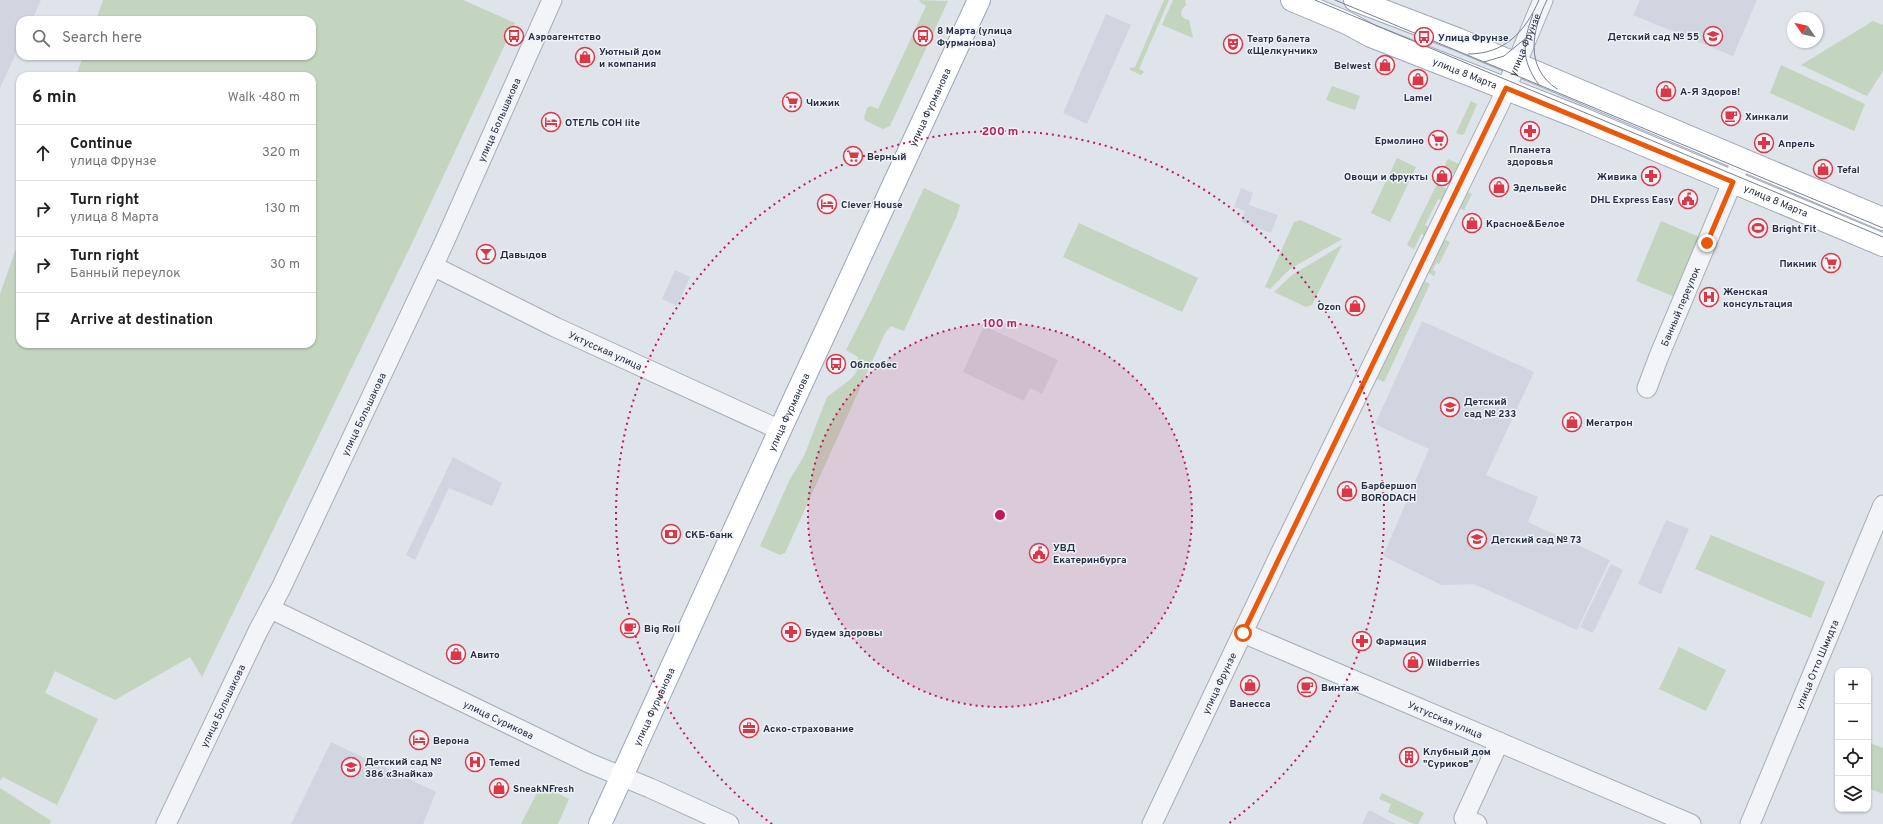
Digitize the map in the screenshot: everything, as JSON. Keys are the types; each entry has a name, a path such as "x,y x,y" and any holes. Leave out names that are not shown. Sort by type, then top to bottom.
{"main road":[{"name":"улица Фурманова","path":"600,824 979,0"},
{"name":"улица 8 Марта","path":"1292,0 1347,23 1371,36 1506,88 1883,245"},
{"path":"1355,0 1458,39 1883,219"}],"street":[{"name":"улица Большакова","path":"166,824 258,631 271,609 433,266 552,0"},
{"name":"улица Фрунзе","path":"1152,824 1506,88 1543,0"},
{"name":"Банный переулок","path":"1647,388 1742,159"},
{"name":"Уктусская улица","path":"433,266 555,326 780,430"},
{"name":"улица Отто Шмидта","path":"1750,824 1883,505"},
{"name":"улица Сурикова","path":"271,609 589,763 622,776 729,824"},
{"name":"Уктусская улица","path":"1243,633 1692,824"},
{"path":"1477,824 1464,818 1499,742"}],"shaded area":[{"path":"0,0 41,0 34,16 16,16 16,54 0,88"},
{"name":"Детский сад № 55","path":"1640,0 1757,0 1733,56 1633,15"},
{"path":"1106,14 1131,25 1087,124 1063,113"},
{"path":"1241,188 1253,193 1249,205 1278,215 1271,233 1241,222 1245,211 1234,207"},
{"path":"675,270 690,277 677,306 662,299"},
{"path":"1422,321 1534,372 1486,475 1538,497 1528,522 1610,560 1577,630 1474,584 1442,585 1383,556 1429,449 1375,424"},
{"path":"984,326 1058,360 1042,394 1030,388 1024,401 963,372"},
{"path":"453,457 502,483 492,506 449,488 415,560 406,555"},
{"path":"1666,520 1689,529 1661,594 1638,584"},
{"path":"1611,564 1623,570 1593,633 1580,627"},
{"name":"Детский сад № 386 «Знайка»","path":"331,742 436,792 423,824 291,824"},
{"path":"1369,810 1396,824 1362,824"}],"green space":[{"path":"103,0 463,0 515,23 412,243 202,677 190,657 115,700 55,671 45,693 98,719 57,805 3,777 0,781 0,294 16,248 16,348 316,348 316,72 77,72 82,60 316,60 316,16 97,16"},
{"path":"919,0 948,1 890,126 883,129 866,121 864,118 867,108 871,106 878,109 926,6"},
{"path":"1164,0 1169,0 1139,69 1144,72 1141,75 1130,70 1130,68 1135,67"},
{"path":"1173,0 1185,0 1186,5 1182,9 1181,15 1185,19 1189,20 1193,38 1162,25"},
{"path":"1873,21 1883,25 1883,71 1867,96 1801,65"},
{"path":"1781,65 1865,104 1854,131 1770,93"},
{"path":"1332,86 1360,96 1355,110 1326,100"},
{"path":"1471,101 1477,104 1464,134 1461,135 1456,133"},
{"path":"1397,158 1416,167 1390,222 1371,213"},
{"path":"1448,159 1463,166 1458,176 1443,169"},
{"path":"1437,184 1451,191 1446,202 1438,199 1425,225 1433,229 1429,238 1421,234 1414,249 1407,245"},
{"path":"924,188 960,205 956,218 904,331 891,326 885,333 785,553 780,555 760,546 790,479 804,456 827,397 851,379 857,371 858,357 846,350 870,303"},
{"path":"1463,190 1472,194 1464,210 1456,207"},
{"path":"1300,220 1342,239 1290,269 1270,289 1265,287 1294,222"},
{"path":"1661,221 1699,237 1675,297 1636,281"},
{"path":"1079,223 1198,278 1182,312 1063,257"},
{"path":"1441,238 1450,242 1439,264 1436,263 1433,270 1436,272 1434,276 1426,272"},
{"path":"1342,245 1312,305 1306,307 1274,292 1292,275"},
{"path":"1421,280 1430,284 1384,382 1375,378"},
{"path":"1711,535 1825,582 1811,618 1695,569"},
{"path":"1679,647 1726,670 1706,711 1659,689"},
{"path":"1871,743 1883,748 1883,794 1871,789"},
{"path":"541,785 569,799 558,824 521,824"},
{"path":"0,788 51,821 50,824 0,824"},
{"path":"1382,793 1424,813 1418,824 1414,824 1388,812 1391,804 1379,799"}],"tram line":[{"path":"1315,0 1883,237"},
{"path":"1335,0 1883,228"},
{"path":"1468,54 1493,50 1512,39 1527,22 1539,0"},
{"path":"1547,0 1538,23 1535,36 1535,59 1539,70 1546,80 1557,89"},
{"path":"1533,14 1527,33 1525,50 1529,67 1539,85"},
{"path":"1484,62 1504,56 1526,38"}],"place":[{"name":"Аэроагентство","path":"514,36"},
{"name":"8 Марта (улица Фурманова)","path":"923,36"},
{"name":"Детский сад № 55","path":"1713,36"},
{"name":"Улица Фрунзе","path":"1424,37"},
{"name":"Театр балета «Щелкунчик»","path":"1233,44"},
{"name":"Уютный дом и компания","path":"585,57"},
{"name":"Belwest","path":"1385,65"},
{"name":"Lamel","path":"1418,79"},
{"name":"А-Я Здоров!","path":"1666,91"},
{"name":"Чижик","path":"792,102"},
{"name":"Хинкали","path":"1731,116"},
{"name":"ОТЕЛЬ СОН lite","path":"551,122"},
{"name":"Планета здоровья","path":"1530,131"},
{"name":"Ермолино","path":"1438,140"},
{"name":"Апрель","path":"1764,143"},
{"name":"Верный","path":"853,156"},
{"name":"Tefal","path":"1823,169"},
{"name":"Овощи и фрукты","path":"1442,176"},
{"name":"Живика","path":"1651,176"},
{"name":"Эдельвейс","path":"1499,187"},
{"name":"DHL Express Easy","path":"1688,199"},
{"name":"Clever House","path":"827,204"},
{"name":"Красное&Белое","path":"1472,223"},
{"name":"Bright Fit","path":"1758,228"},
{"name":"Давыдов","path":"486,254"},
{"name":"Пикник","path":"1831,263"},
{"name":"Женская консультация","path":"1709,297"},
{"name":"Ozon","path":"1355,306"},
{"name":"Облсобес","path":"836,364"},
{"name":"Детский сад № 233","path":"1450,407"},
{"name":"Мегатрон","path":"1572,422"},
{"name":"Барбершоп BORODACH","path":"1347,491"},
{"name":"СКБ-банк","path":"671,534"},
{"name":"Детский сад № 73","path":"1477,539"},
{"name":"УВД Екатеринбурга","path":"1039,553"},
{"name":"Big Roll","path":"630,628"},
{"name":"Будем здоровы","path":"791,632"},
{"name":"Фармация","path":"1362,641"},
{"name":"Авито","path":"456,654"},
{"name":"Wildberries","path":"1413,662"},
{"name":"Ванесса","path":"1250,685"},
{"name":"Винтаж","path":"1307,687"},
{"name":"Аско-страхование","path":"749,728"},
{"name":"Верона","path":"419,740"},
{"name":"Клубный дом \"Суриков\"","path":"1409,757"},
{"name":"Temed","path":"475,762"},
{"name":"Детский сад № 386 «Знайка»","path":"351,767"},
{"name":"SneakNFresh","path":"499,788"}],"route":[{"path":"1243,633 1506,88 1733,182 1707,243"}]}
